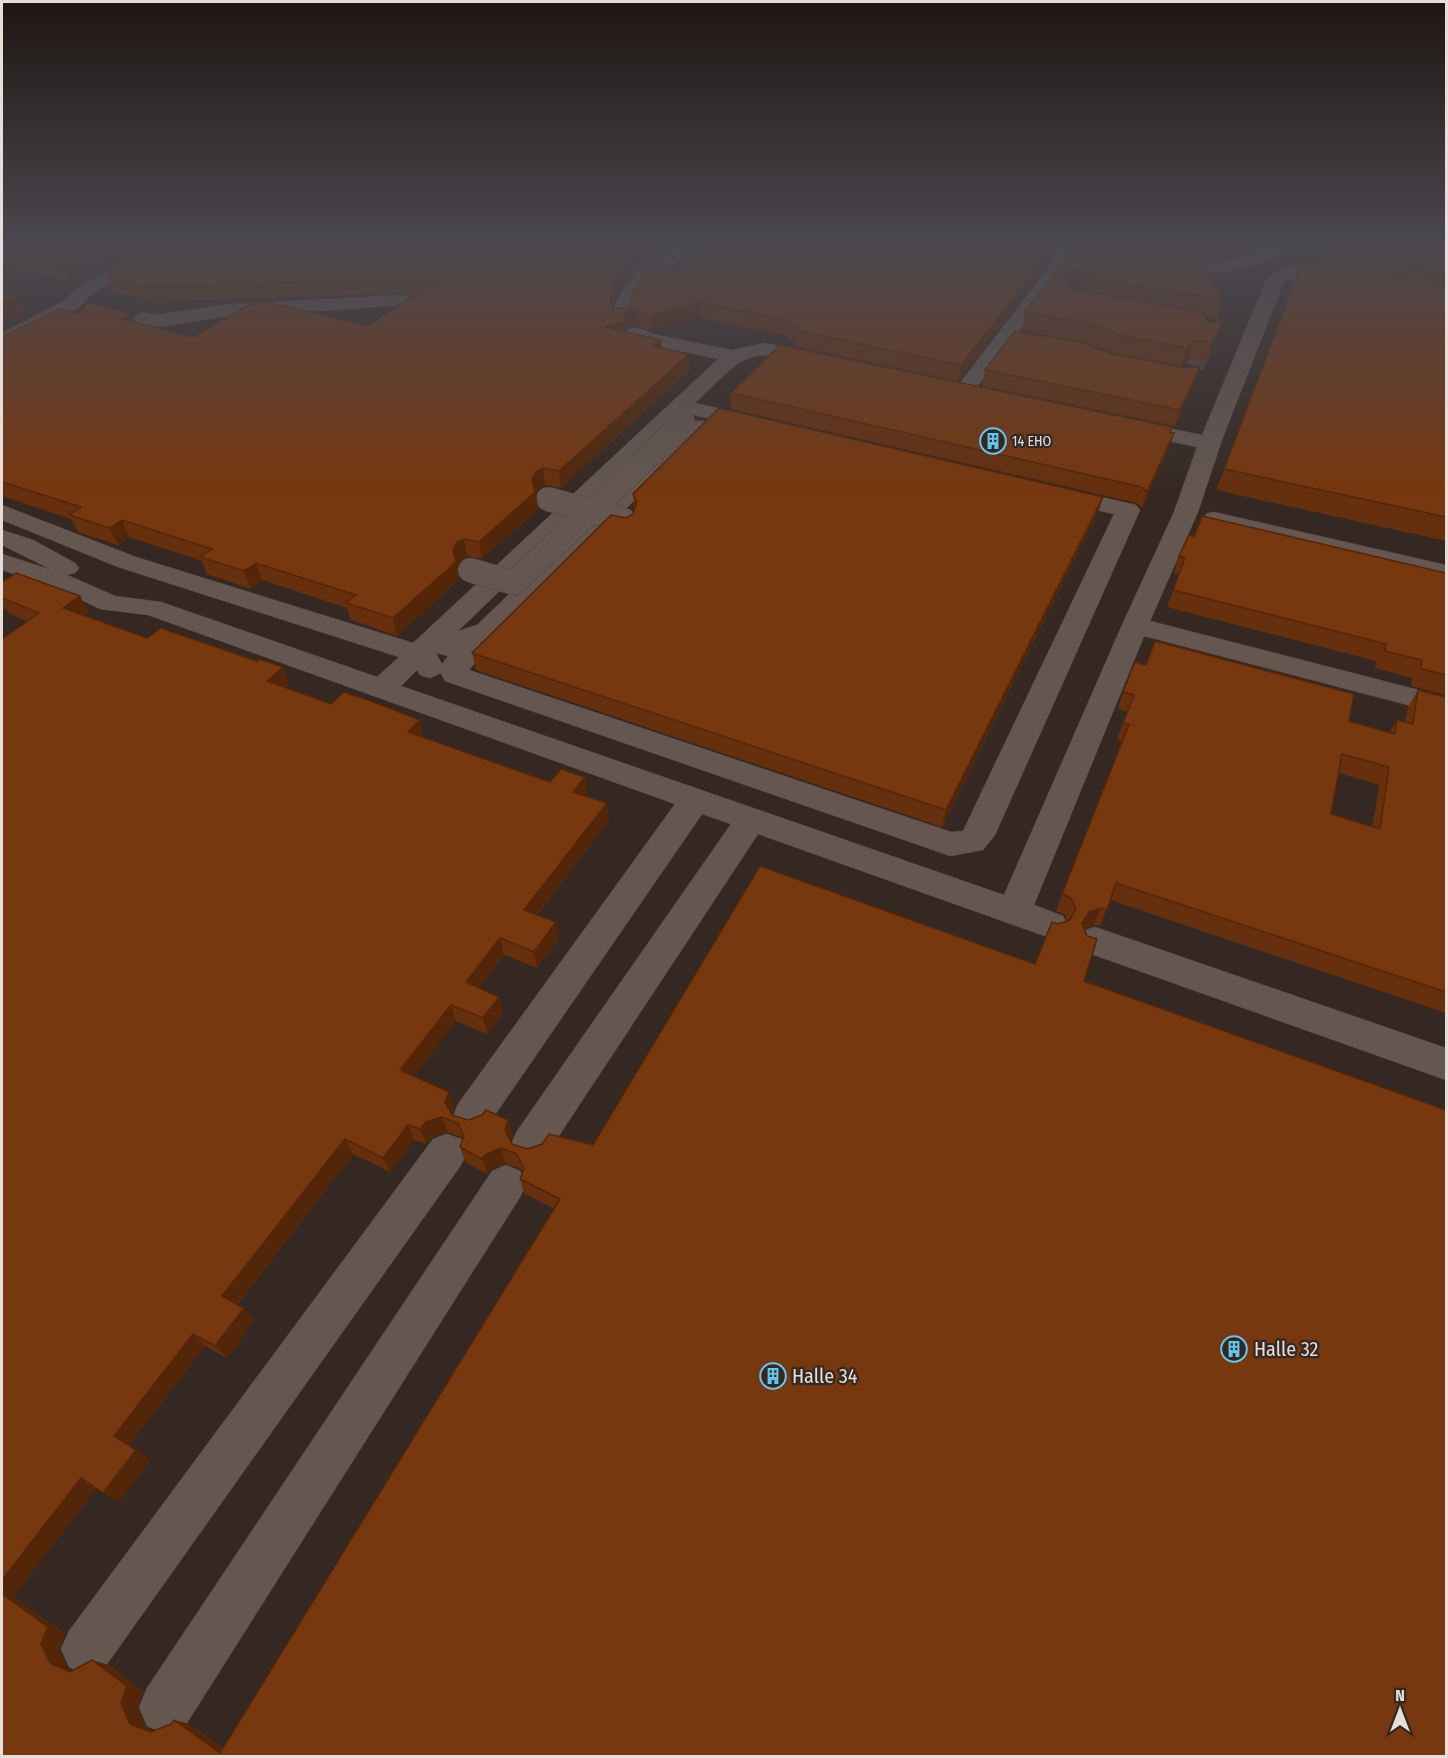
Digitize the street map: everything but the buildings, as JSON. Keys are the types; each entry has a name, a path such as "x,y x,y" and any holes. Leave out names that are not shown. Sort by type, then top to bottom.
{"street":[{"path":"2,339 24,328"},
{"path":"964,391 1012,328"},
{"path":"1014,912 1135,625 1186,513 1256,328"},
{"path":"636,333 647,339 733,356"},
{"path":"1006,336 1029,340"},
{"path":"152,608 176,590 375,656 416,655 486,631 693,412 733,356 748,349 764,348 842,364"},
{"path":"942,386 987,396"},
{"path":"693,412 780,429"},
{"path":"470,570 514,583 693,412"},
{"path":"381,689 416,655 693,412"},
{"path":"1112,422 1211,443"},
{"path":"455,641 472,649 455,665 455,675 950,844 972,842 979,835 1128,510 1035,488"},
{"path":"548,500 624,520"},
{"path":"2,512 127,562 416,655 453,714"},
{"path":"1186,513 1446,572"},
{"path":"2,537 24,545 57,565 109,603 152,608 1051,925"},
{"path":"2,562 40,577 77,580"},
{"path":"1135,625 1446,706"},
{"path":"472,1116 695,800"},
{"path":"531,1144 752,820"},
{"path":"1095,941 1446,1064"},
{"path":"87,1649 447,1152"},
{"path":"166,1707 506,1184"}],"tunnel":[{"path":"1194,366 1209,333"}],"place":[{"name":"14 EHO","path":"993,441"},
{"name":"Halle 32","path":"1234,1349"},
{"name":"Halle 34","path":"773,1376"}]}
